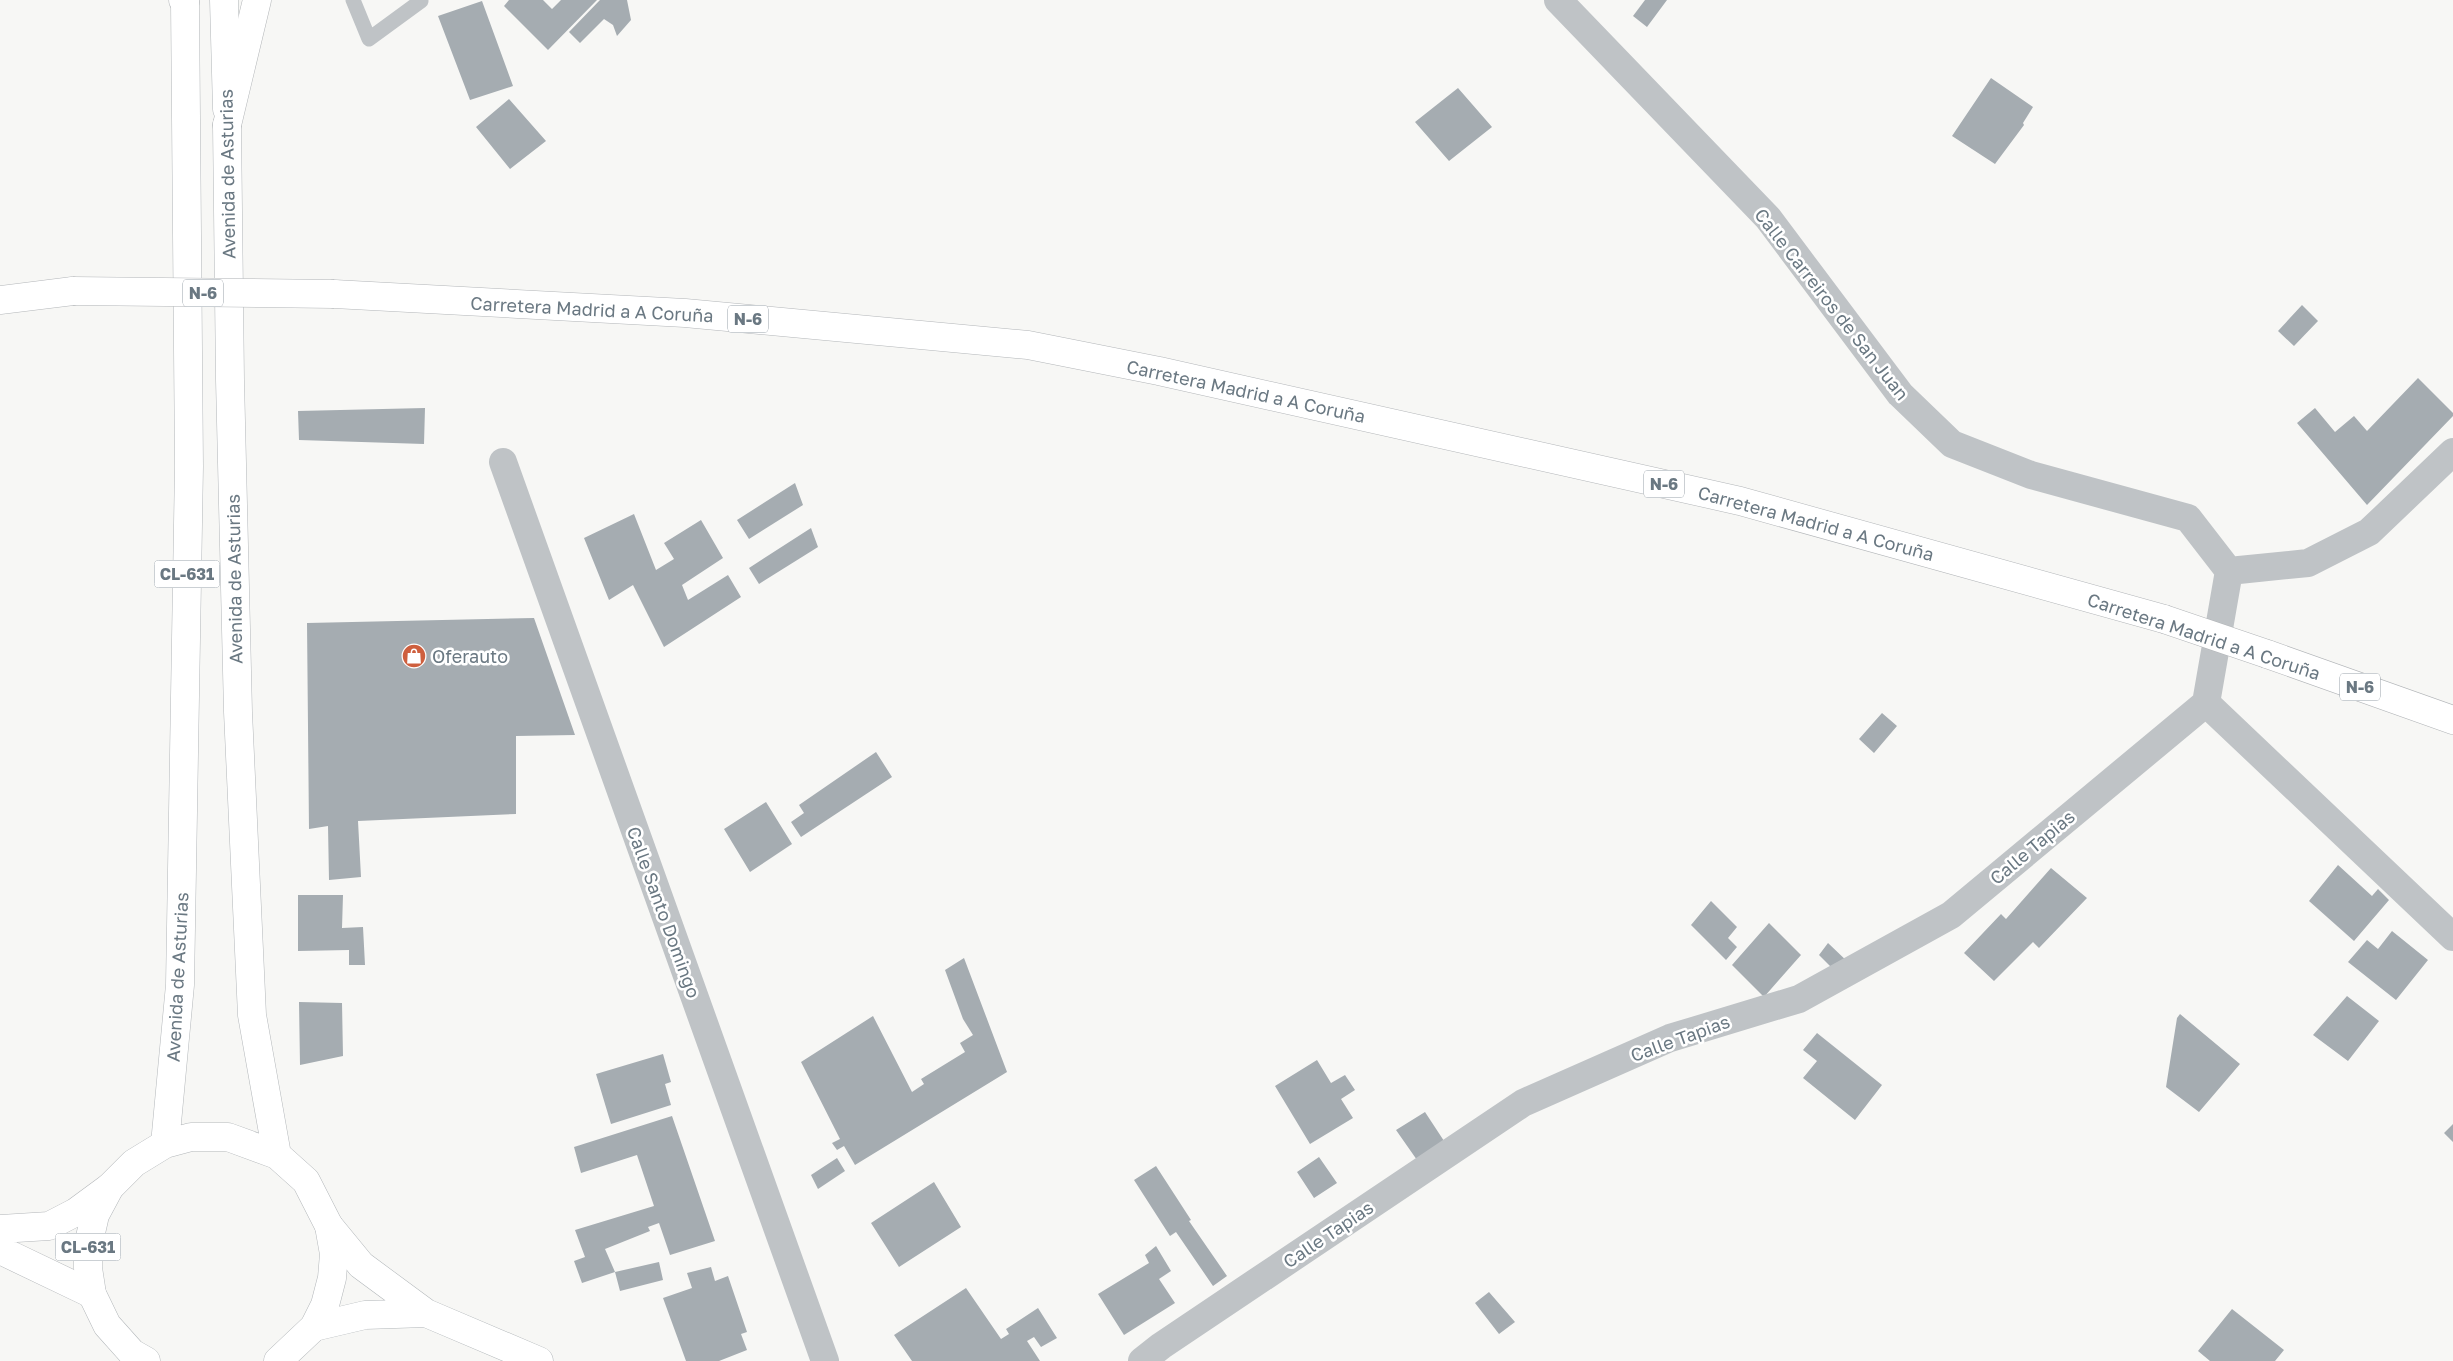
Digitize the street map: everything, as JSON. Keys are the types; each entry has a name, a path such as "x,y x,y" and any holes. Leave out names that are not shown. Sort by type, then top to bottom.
{"main road":[{"name":"Avenida de Asturias","path":"224,0 230,390 238,712 252,1015 277,1155"},
{"path":"227,125 257,0"},
{"name":"Avenida de Asturias","path":"165,1144 180,975 189,466 184,1"},
{"path":"0,283 73,291"},
{"path":"0,300 73,291"},
{"name":"Carretera Madrid a A Coruña","path":"0,292 334,294 684,313 1028,345 1740,500 2164,619 2453,720"},
{"name":"CL-631","path":"137,1358 107,1325 92,1294 88,1268 88,1246 95,1215 110,1187 134,1163 165,1144 191,1137 228,1137 277,1155 306,1181 330,1226 334,1254 332,1278 325,1305 314,1327 278,1361"},
{"path":"0,1229 49,1226 76,1212 110,1187"},
{"path":"330,1226 361,1265 426,1313 539,1361"},
{"path":"0,1250 92,1294"},
{"path":"314,1327 366,1315 426,1313"}],"street":[{"name":"Calle Carreiros de San Juan","path":"1558,0 1768,218 1900,394 1952,444 2031,475 2188,518 2229,571"},
{"path":"2453,452 2368,532 2308,563 2229,571 2206,703 2453,937"},
{"name":"Calle Santo Domingo","path":"503,462 825,1361"},
{"name":"Calle Tapias","path":"1142,1361 1161,1346 1523,1103 1670,1038 1799,999 1951,915 2206,703"}],"lane":[{"path":"353,0 369,39 421,1"}],"building":[{"path":"509,0 543,0 552,9 561,0 597,0 548,50 504,6"},
{"path":"600,0 627,0 631,20 617,36 613,25 604,19 580,43 569,32"},
{"path":"1645,0 1667,0 1647,27 1633,16"},
{"path":"482,1 513,86 470,100 438,16"},
{"path":"1991,78 2033,107 2023,123 2024,125 1995,164 1952,136"},
{"path":"1458,88 1492,127 1449,161 1415,122"},
{"path":"509,99 546,141 510,169 476,127"},
{"path":"2302,305 2318,321 2294,346 2278,331"},
{"path":"2418,378 2453,413 2453,416 2367,505 2297,423 2315,408 2335,432 2354,416 2367,431"},
{"path":"425,408 424,444 299,440 298,411"},
{"path":"795,483 803,505 749,539 737,520"},
{"path":"634,514 656,570 674,559 664,543 701,520 723,558 682,585 688,600 728,575 741,597 664,647 633,585 609,600 584,538"},
{"path":"811,528 818,547 759,584 749,568"},
{"path":"534,618 575,735 516,736 516,814 358,821 361,877 329,880 328,826 309,829 307,623"},
{"path":"1882,713 1897,726 1874,753 1859,739"},
{"path":"876,752 892,777 801,837 791,822 804,813 799,805"},
{"path":"766,802 792,844 750,872 724,829"},
{"path":"2338,865 2372,896 2378,889 2389,900 2354,941 2309,901"},
{"path":"2051,868 2087,898 2039,948 2033,942 1994,981 1964,953 2001,914 2006,919"},
{"path":"298,895 343,895 342,928 363,927 365,965 349,965 349,950 298,951"},
{"path":"1711,901 1737,927 1728,938 1737,947 1726,960 1691,925"},
{"path":"1769,923 1801,955 1764,997 1732,965"},
{"path":"2392,931 2428,960 2396,1000 2348,962 2367,940 2378,949"},
{"path":"1828,943 1850,964 1836,972 1819,955"},
{"path":"964,958 1007,1072 855,1165 844,1146 837,1150 832,1143 840,1139 801,1062 873,1016 912,1092 924,1084 921,1079 965,1052 960,1043 973,1035 963,1019 945,970"},
{"path":"2347,996 2379,1021 2348,1061 2313,1035"},
{"path":"299,1002 342,1003 343,1056 300,1065"},
{"path":"2180,1014 2240,1064 2199,1112 2166,1087 2177,1018"},
{"path":"1817,1033 1882,1085 1855,1120 1803,1078 1817,1061 1803,1050"},
{"path":"663,1054 671,1082 665,1084 671,1105 611,1124 596,1074"},
{"path":"1317,1060 1331,1083 1345,1075 1355,1090 1341,1099 1353,1118 1310,1144 1275,1086"},
{"path":"1425,1112 1446,1144 1417,1160 1396,1130"},
{"path":"672,1116 715,1241 670,1255 659,1223 648,1227 650,1231 605,1249 615,1272 582,1283 574,1261 585,1257 575,1230 654,1206 637,1155 581,1173 574,1147"},
{"path":"2453,1124 2453,1142 2444,1133"},
{"path":"1319,1157 1337,1183 1314,1198 1297,1172"},
{"path":"837,1158 845,1171 818,1189 811,1175"},
{"path":"1156,1166 1191,1220 1189,1221 1227,1276 1213,1286 1176,1232 1170,1236 1134,1180"},
{"path":"934,1182 961,1227 899,1267 871,1223"},
{"path":"1156,1246 1171,1271 1159,1279 1175,1303 1124,1335 1098,1294 1149,1263 1145,1255"},
{"path":"659,1262 663,1280 620,1291 615,1272"},
{"path":"711,1267 715,1281 728,1276 747,1332 741,1334 747,1350 719,1361 686,1361 663,1298 692,1288 687,1273"},
{"path":"966,1288 1001,1339 1009,1334 1006,1329 1038,1308 1057,1338 1041,1347 1034,1337 1027,1341 1040,1361 912,1361 894,1335"},
{"path":"1489,1292 1515,1322 1499,1334 1475,1303"},
{"path":"2232,1309 2284,1350 2275,1361 2210,1361 2198,1351"}],"place":[{"name":"Oferauto","path":"414,656"}]}
